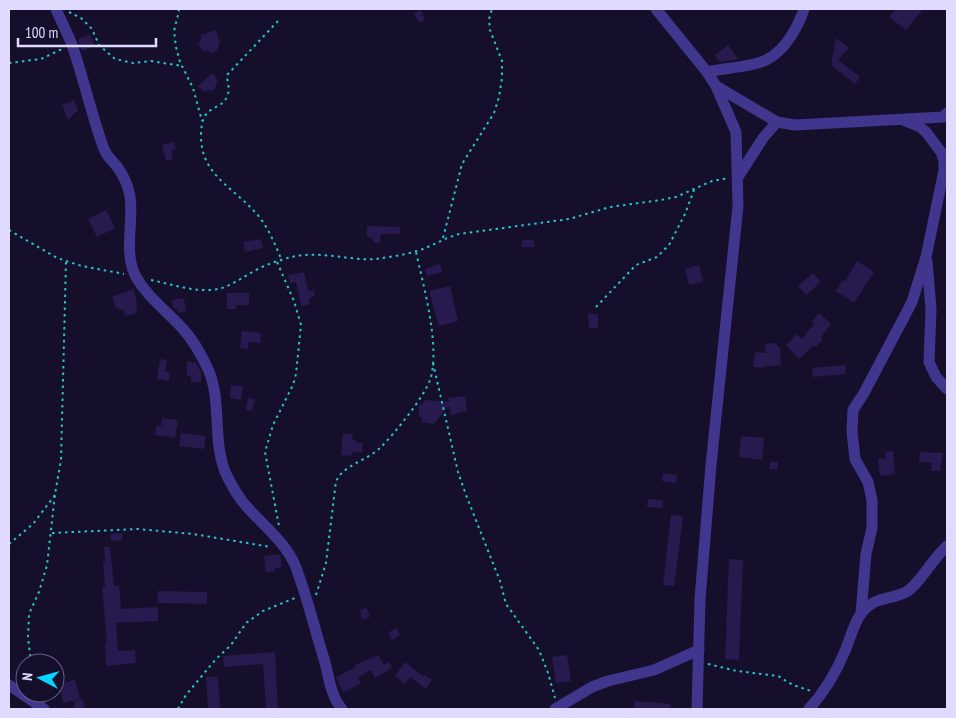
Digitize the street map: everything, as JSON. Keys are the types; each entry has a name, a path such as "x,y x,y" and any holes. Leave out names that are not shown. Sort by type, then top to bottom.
{"street":[{"path":"656,9 707,72 716,86 736,132 738,206 724,330 700,599 696,709"},
{"path":"707,72 767,59 777,53 801,20 804,9"},
{"path":"62,10 96,126 107,155 119,169 126,182 130,196 129,238 131,262 136,277 163,311 184,330 208,370 215,391 220,457 227,476 246,507 285,548 294,564 309,597 331,689 336,702 342,709"},
{"path":"716,86 777,122 794,125 904,120 946,116"},
{"path":"861,614 866,554 872,528 872,500 868,482 854,456 852,415 855,406 864,393 912,302 926,257 944,161 941,152 926,132 920,127 904,120"},
{"path":"738,177 763,138 777,122"},
{"path":"926,257 931,294 929,362 936,377 947,390"},
{"path":"809,709 820,697 834,675 861,614 869,604 906,592 913,587 931,562 947,546"},
{"path":"556,709 592,687 699,655"},
{"path":"9,685 40,708"}],"path":[{"path":"178,9 179,12 174,31 176,47 182,66 193,88 203,124"},
{"path":"444,238 462,164 494,112 499,97 502,61 490,30 489,19 492,9"},
{"path":"62,10 81,18 92,29 99,45 114,59 132,63 151,61 182,66"},
{"path":"278,21 230,71 226,77 229,89 226,99 222,104 206,114 201,135 207,165 214,174 255,212 282,260"},
{"path":"9,63 41,59 71,44"},
{"path":"9,230 56,258 66,261 180,287 212,290 236,282 250,273 282,260 306,255 373,259 416,252 444,238 460,234 568,218 610,207 676,197 712,180 738,177"},
{"path":"596,307 636,264 657,256 669,245 685,214 694,190"},
{"path":"178,709 186,695 252,617 263,611 309,597 326,563 336,481 343,472 374,454 386,442 426,390 431,378 433,361 432,325 416,252"},
{"path":"31,653 27,627 29,614 48,565 55,494 61,460 66,261"},
{"path":"276,262 296,308 301,325 296,374 293,385 273,425 264,452 280,528"},
{"path":"433,361 458,472 466,495 497,574 506,604 539,650 548,673 556,709"},
{"path":"9,544 32,524 55,494"},
{"path":"51,534 138,529 192,534 285,548"},
{"path":"699,655 737,671 778,676 820,697"}],"building":[{"path":"896,9 923,9 906,30 889,17"},
{"path":"421,10 425,20 419,23 414,13"},
{"path":"216,30 220,42 217,51 210,53 209,50 203,51 198,43 201,40 201,35"},
{"path":"90,34 95,46 82,51 78,39"},
{"path":"836,38 849,48 838,60 860,77 855,84 831,65"},
{"path":"728,45 738,59 720,62 715,55"},
{"path":"212,73 218,80 214,90 203,91 198,86"},
{"path":"74,100 78,110 68,120 62,105"},
{"path":"174,142 176,149 171,151 173,159 166,161 162,145"},
{"path":"106,210 115,228 97,237 88,219"},
{"path":"367,226 400,227 400,234 381,234 380,243 373,242 373,238 367,237"},
{"path":"261,239 263,248 245,252 243,242"},
{"path":"522,240 534,240 534,247 522,247"},
{"path":"857,261 874,272 854,303 836,291 843,280 845,281"},
{"path":"440,264 442,272 427,276 425,269"},
{"path":"699,265 703,282 689,285 685,269"},
{"path":"304,272 308,291 313,290 315,296 309,298 310,304 301,306 296,282 290,283 288,275"},
{"path":"813,273 821,282 806,295 798,286"},
{"path":"450,286 458,321 439,326 429,291"},
{"path":"133,289 137,313 125,316 123,310 116,308 112,297"},
{"path":"227,293 249,293 249,305 236,305 235,309 227,309"},
{"path":"184,298 186,312 178,313 177,308 173,308 172,300"},
{"path":"819,313 831,324 816,347 814,345 799,359 786,345 797,334 802,339 814,324 812,322"},
{"path":"588,314 598,314 598,328 589,328"},
{"path":"242,331 261,333 260,343 249,342 248,349 240,348"},
{"path":"775,343 780,348 781,365 762,368 753,367 755,352 766,353 765,344"},
{"path":"160,359 167,360 165,372 170,372 169,381 157,379"},
{"path":"187,362 196,362 201,373 201,382 191,382 191,376 187,376"},
{"path":"845,365 846,374 813,377 812,368"},
{"path":"231,385 243,386 241,400 230,398"},
{"path":"465,396 467,411 451,415 449,405 434,424 422,422 422,417 419,417 419,405 423,404 424,400 449,402 448,398"},
{"path":"248,398 255,399 252,411 246,410"},
{"path":"162,418 178,420 175,438 155,435 156,426 161,426"},
{"path":"181,433 206,436 204,449 179,446"},
{"path":"343,433 353,434 352,440 356,440 356,443 363,443 362,453 352,452 352,456 341,455"},
{"path":"741,436 764,438 762,460 739,457"},
{"path":"893,451 895,474 880,476 878,459 886,458 885,452"},
{"path":"920,452 943,453 940,471 931,471 932,463 919,462"},
{"path":"770,462 778,462 778,469 770,469"},
{"path":"663,473 677,475 676,483 662,481"},
{"path":"648,499 663,500 662,508 647,507"},
{"path":"671,515 683,516 674,586 663,585"},
{"path":"122,533 122,540 111,541 111,534"},
{"path":"104,547 110,547 114,586 119,586 121,609 158,607 158,621 116,623 118,651 135,650 136,663 106,666 105,642 107,642 102,587 105,587"},
{"path":"280,554 282,567 275,568 275,571 266,572 264,556"},
{"path":"729,559 743,560 739,660 725,659"},
{"path":"158,591 207,592 207,604 157,603"},
{"path":"367,608 370,617 362,619 360,610"},
{"path":"396,628 400,635 392,640 388,633"},
{"path":"275,652 278,709 266,709 263,664 224,667 223,656"},
{"path":"378,655 384,665 389,662 392,668 375,678 371,670 358,677 361,684 343,692 336,677 356,667 355,665"},
{"path":"567,655 571,681 556,683 552,657"},
{"path":"405,662 423,676 425,675 432,680 426,689 410,677 405,684 395,676"},
{"path":"206,677 218,677 220,709 208,709"},
{"path":"75,680 80,699 65,703 65,682"},
{"path":"83,699 84,709 75,709 74,701"},
{"path":"635,701 671,704 670,709 634,709"}]}
